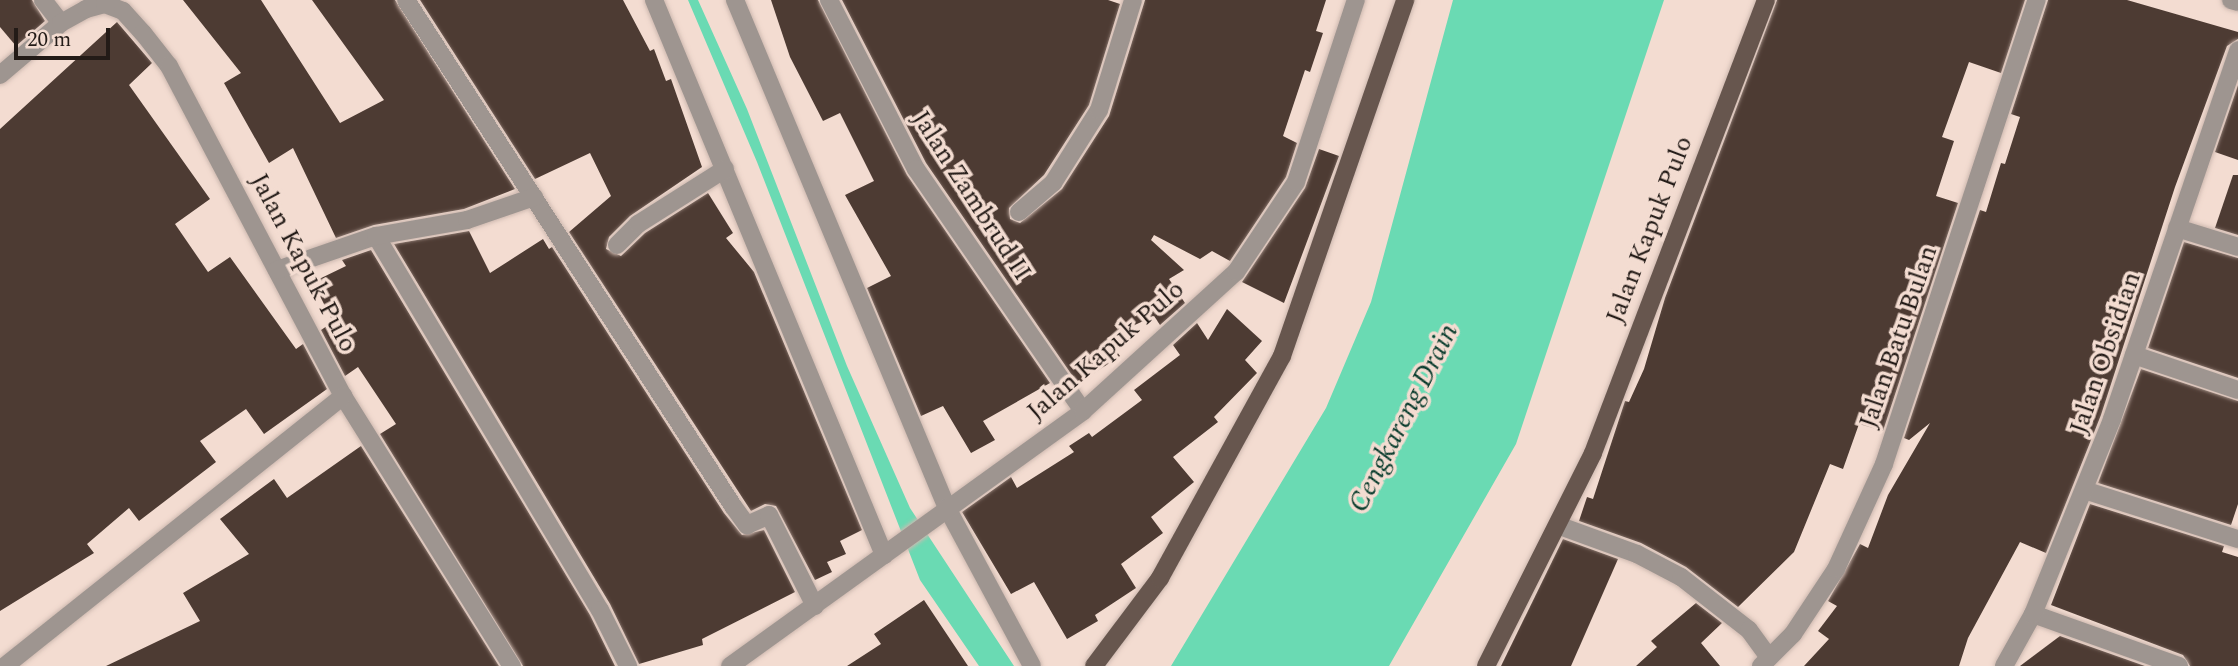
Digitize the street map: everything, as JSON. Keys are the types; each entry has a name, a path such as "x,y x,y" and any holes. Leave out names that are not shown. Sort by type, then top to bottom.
{"main road":[{"path":"1094,666 1160,578 1282,356 1405,0"},
{"name":"Jalan Kapuk Pulo","path":"1486,666 1560,526 1598,440 1766,0"}],"street":[{"path":"43,0 61,23"},
{"path":"405,0 747,525 769,515 815,606"},
{"path":"654,0 884,555"},
{"path":"735,0 947,508 1031,666"},
{"name":"Jalan Zambrud II","path":"829,0 916,169 1083,411"},
{"path":"1019,212 1053,183 1099,110 1133,0"},
{"name":"Jalan Kapuk Pulo","path":"730,666 1083,411 1236,272 1296,182 1356,0"},
{"name":"Jalan Batu Bulan","path":"1765,662 1793,634 1836,569 1884,464 2037,0"},
{"path":"2231,0 2238,2"},
{"name":"Jalan Kapuk Pulo","path":"0,75 61,23 104,4 123,6 169,65 343,396 512,666"},
{"name":"Jalan Obsidian","path":"2004,666 2033,614 2084,490 2134,355 2238,50"},
{"path":"617,244 638,224 725,169"},
{"path":"276,270 376,236 467,220 534,197"},
{"path":"2176,228 2238,247"},
{"path":"376,236 600,610 628,666"},
{"path":"2134,355 2238,390"},
{"path":"5,666 343,396"},
{"path":"2084,490 2238,540"},
{"path":"1560,526 1637,554 1681,577 1749,630 1765,662"},
{"path":"2033,614 2179,666"}],"water":[{"path":"688,0 698,0 747,109 847,366 910,508 1014,666 979,666 920,580 757,162"},
{"name":"Cengkareng Drain","path":"1453,0 1664,0 1516,444 1389,666 1171,666 1326,408 1371,302"}],"building":[{"path":"0,0 32,0 45,21 16,46 0,27"},
{"path":"183,0 261,0 340,123 384,100 312,0 395,0 515,189 464,209 374,225 336,238 293,148 269,163 224,83 241,73"},
{"path":"420,0 623,0 650,51 654,49 666,81 671,79 702,167 630,216 609,237 606,249 621,256 645,233 708,193 733,233 726,238 754,272 862,530 840,541 846,554 827,562 832,572 815,580 776,506 765,504 751,511 569,232 611,196 590,153 535,179"},
{"path":"771,0 818,0 907,175 1050,383 983,421 995,440 971,453 943,406 921,416 867,288 891,276 845,195 874,181 840,113 823,121 790,57"},
{"path":"842,0 1108,0 1120,4 1089,105 1044,175 1009,208 1010,219 1020,223 1062,189 1109,116 1145,0 1326,0 1316,31 1323,33 1310,72 1305,70 1283,136 1297,143 1286,177 1230,261 1212,251 1200,259 1154,235 1151,240 1184,270 1169,279 1185,303 1160,325 1154,316 1107,338 1120,356 1078,384 926,163"},
{"path":"1777,0 2025,0 2001,73 1969,62 1942,137 1954,141 1936,196 1958,203 1883,431 1859,424 1843,469 1830,464 1794,552 1738,607 1686,567 1641,543 1579,521 1587,497 1593,499 1625,401 1629,402 1644,369 1665,298"},
{"path":"2048,0 2127,0 2238,32 2238,39 2227,46 2175,187 2101,415 2046,553 2020,542 1968,638 1959,666 1804,666 1829,639 1818,631 1837,606 1828,601 1860,544 1868,548 1888,495 1930,423 1909,440 1904,438 1980,210 1986,212 2001,163 2005,164 2020,117 2011,114"},
{"path":"117,22 152,63 129,85 210,199 175,224 208,272 230,257 296,349 303,344 327,389 264,434 246,409 200,441 216,462 139,521 129,508 87,544 94,553 0,611 0,129"},
{"path":"2238,85 2238,160 2215,152"},
{"path":"1319,149 1339,156 1284,303 1242,282 1305,188"},
{"path":"2233,175 2238,175 2238,235 2215,228"},
{"path":"469,231 490,273 543,239 549,249 552,247 724,513 742,535 764,530 795,592 702,639 703,645 639,664 610,604 394,244"},
{"path":"2184,242 2238,258 2238,378 2148,348"},
{"path":"371,250 590,615 615,666 523,666 380,434 396,424 358,367 345,376 321,330 333,322 313,282 346,266 342,260"},
{"path":"1227,309 1262,341 1245,360 1257,373 1214,417 1218,422 1173,457 1194,482 1151,517 1163,533 1121,564 1136,588 1095,615 1098,621 1067,639 1034,582 1011,594 962,512 1011,477 1017,488 1074,452 1069,446 1089,433 1092,437 1142,400 1134,390 1180,355 1173,345 1197,323 1208,340"},
{"path":"2141,369 2238,401 2238,504 2231,525 2098,483"},
{"path":"361,446 499,666 106,666 200,621 183,593 249,554 220,519 274,479 287,498"},
{"path":"2090,504 2224,546 2222,552 2238,557 2238,666 2190,666 2183,655 2051,605"},
{"path":"1563,539 1618,559 1571,666 1501,666"},
{"path":"924,600 968,666 847,666 881,644 874,634"},
{"path":"1696,603 1722,623 1701,643 1720,666 1636,666 1657,647 1651,641"},
{"path":"2060,636 2145,666 2020,666"}]}
